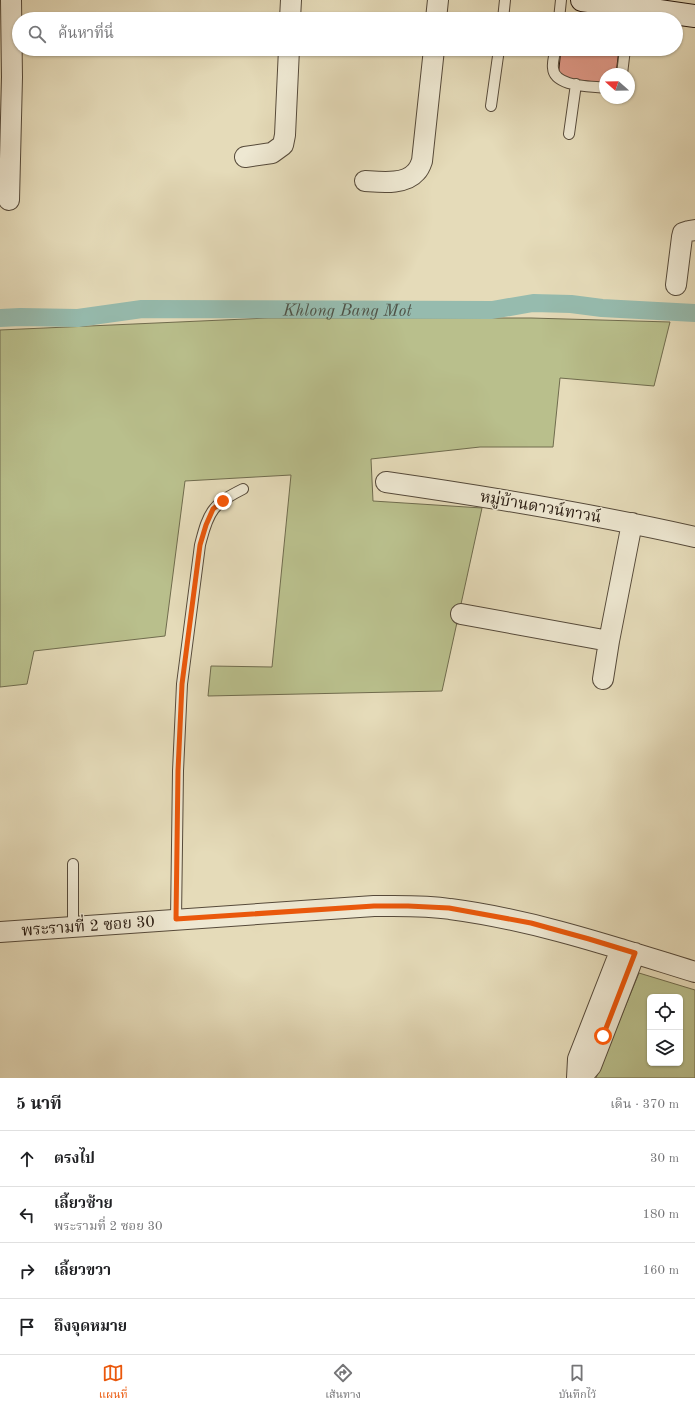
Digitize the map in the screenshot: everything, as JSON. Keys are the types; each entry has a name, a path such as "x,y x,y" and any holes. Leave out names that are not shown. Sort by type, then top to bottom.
{"street":[{"path":"9,200 12,0"},
{"path":"290,12 291,0"},
{"path":"437,12 438,0"},
{"path":"587,0 628,12"},
{"path":"683,15 695,16"},
{"path":"245,157 272,153 283,145 285,135 289,56"},
{"path":"365,181 387,182 407,179 417,172 422,161 433,56"},
{"path":"676,285 682,237 684,233 689,230 695,230"},
{"name":"หมู่บ้านดาวน์ทาวน์","path":"386,482 482,496 632,523 695,537"},
{"path":"603,679 632,523"},
{"path":"460,614 609,641"},
{"name":"พระรามที่ 2 ซอย 30","path":"0,932 374,906 449,908 531,923 589,939 695,972"},
{"path":"577,1078 578,1059 628,951"},
{"path":"581,1078 591,1066 628,951"}],"lane":[{"path":"504,12 505,0"},
{"path":"560,12 562,0"},
{"path":"491,106 498,56"},
{"path":"554,56 553,68 558,79 565,82 599,87"},
{"path":"623,68 624,56"},
{"path":"569,134 576,84"},
{"path":"176,919 178,771 182,684 200,545 213,509 243,488"},
{"path":"73,864 73,926"}],"green space":[{"path":"268,318 531,318 670,322 654,386 560,378 553,447 480,447 371,459 373,501 482,508 442,691 208,696 211,666 272,667 291,475 185,481 165,636 34,651 27,684 0,687 0,330"},
{"path":"639,973 695,990 695,1078 596,1078"}],"building":[{"path":"560,56 618,56 617,68 599,68 599,82 558,78"}],"waterway":[{"name":"Khlong Bang Mot","path":"0,318 78,318 142,309 492,310 533,303 571,304 602,308 695,313"}],"route":[{"path":"223,501 213,509 200,545 182,684 178,771 176,919 374,906 408,906 449,908 531,923 635,953 603,1036"}]}
